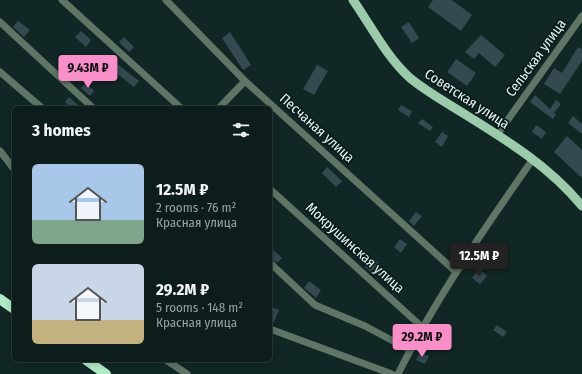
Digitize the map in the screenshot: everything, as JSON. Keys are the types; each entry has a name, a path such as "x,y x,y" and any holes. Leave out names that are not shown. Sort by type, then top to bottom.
{"highway":[{"path":"0,299 12,308"},
{"path":"89,362 106,374"}],"main road":[{"name":"Советская улица","path":"353,0 380,42 410,77 425,90 497,134 533,159 559,180 582,206"}],"street":[{"path":"62,0 179,106"},
{"name":"Песчаная улица","path":"166,0 245,81 455,271"},
{"name":"Сельская улица","path":"497,134 582,16"},
{"path":"0,22 91,106"},
{"path":"0,72 40,106"},
{"path":"221,106 245,81"},
{"path":"0,150 12,166"},
{"path":"398,374 422,327 455,271 533,159"},
{"name":"Мокрушинская улица","path":"272,191 422,327"},
{"path":"272,265 315,305 365,326 410,350"},
{"path":"272,330 392,374"},
{"path":"169,362 187,374"}],"building":[{"path":"433,0 452,0 472,15 461,31 428,7"},
{"path":"18,21 30,30 24,37 13,27"},
{"path":"409,22 419,38 412,43 401,27"},
{"path":"81,31 91,40 86,47 75,37"},
{"path":"230,32 251,65 243,70 222,38"},
{"path":"481,35 505,55 495,67 479,53 474,59 465,52"},
{"path":"124,37 134,47 129,52 119,42"},
{"path":"578,47 582,49 582,61 560,94 544,84 554,68 562,73"},
{"path":"111,59 139,81 134,87 106,65"},
{"path":"456,59 476,73 467,86 447,72"},
{"path":"317,65 328,71 314,95 303,89"},
{"path":"86,83 94,91 90,96 81,88"},
{"path":"535,95 550,109 556,100 561,104 554,113 556,114 553,119 530,102"},
{"path":"69,97 79,106 69,106 65,102"},
{"path":"401,105 412,111 409,117 398,110"},
{"path":"573,116 582,124 582,134 568,123"},
{"path":"422,119 433,127 430,131 418,123"},
{"path":"536,125 546,132 542,139 532,132"},
{"path":"442,132 448,136 442,147 435,142"},
{"path":"567,136 582,150 582,178 554,152"},
{"path":"327,167 342,181 336,187 322,173"},
{"path":"416,212 422,216 414,226 409,221"},
{"path":"400,239 407,244 401,253 394,247"},
{"path":"272,249 282,258 277,263 272,259"},
{"path":"490,251 497,256 490,265 483,260"},
{"path":"373,258 379,263 371,272 365,267"},
{"path":"479,269 487,276 480,284 472,278"},
{"path":"309,281 321,290 316,298 304,288"},
{"path":"272,307 279,310 274,322 272,321"},
{"path":"497,325 507,332 503,337 493,330"},
{"path":"420,352 429,356 425,364 416,360"}]}
